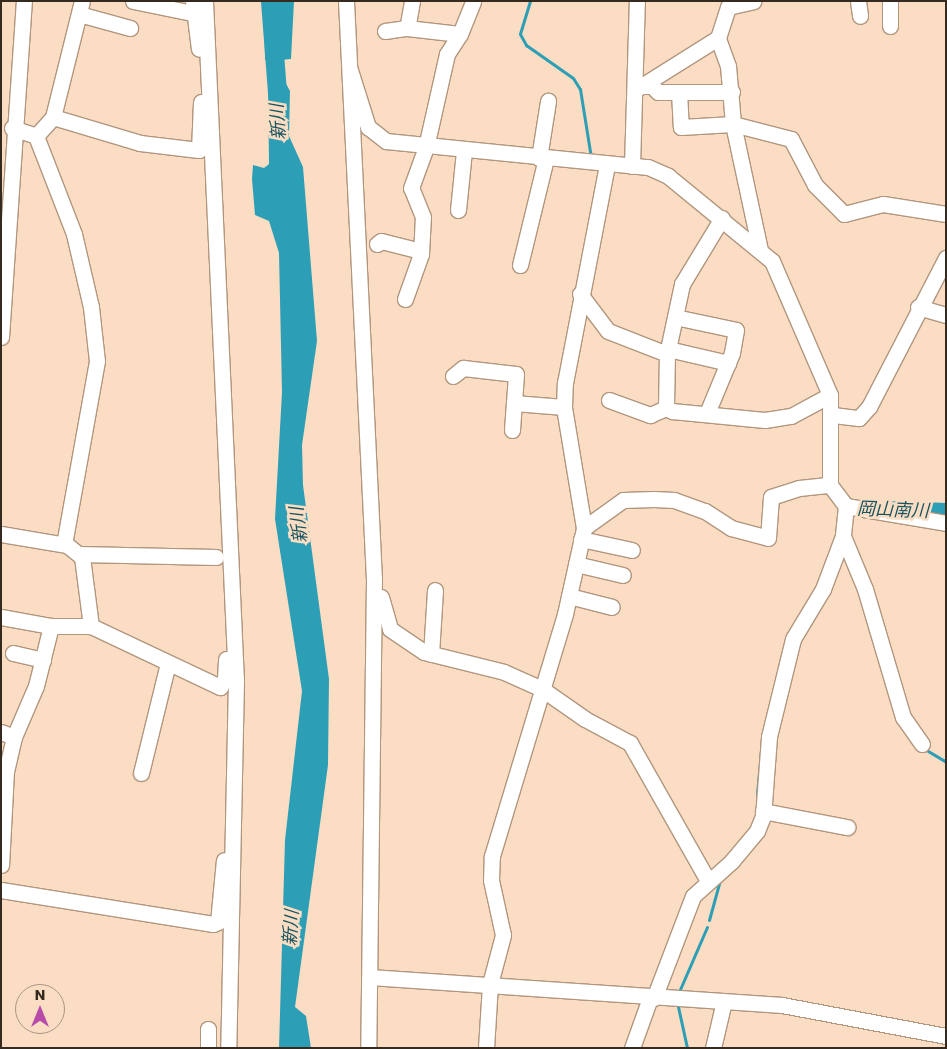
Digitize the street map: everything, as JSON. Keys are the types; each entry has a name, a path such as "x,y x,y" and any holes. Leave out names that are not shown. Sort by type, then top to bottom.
{"street":[{"path":"1,337 12,128 24,1"},
{"path":"53,117 140,143 199,150 202,66 193,7 133,1"},
{"path":"205,1 234,609 233,847 228,1048"},
{"path":"346,1 374,579 368,1048"},
{"path":"407,28 412,1"},
{"path":"405,299 421,251 423,217 411,188 426,147 447,54 460,34 473,1"},
{"path":"632,166 637,88 637,1"},
{"path":"753,1 729,4 718,38 732,92 733,124 760,250"},
{"path":"890,1 890,26"},
{"path":"36,136 53,117 80,8 130,28"},
{"path":"385,31 407,28 460,34"},
{"path":"637,88 718,38"},
{"path":"350,70 375,136 426,147 632,166 668,176 760,250 776,269 830,396 832,415 830,485 846,506 843,536 823,590 793,639 769,737 763,811 757,831 732,861 707,879 692,896 632,1048"},
{"path":"637,88 652,86 658,92 732,92"},
{"path":"679,92 680,127 733,124 791,139 815,186 844,214 884,204 946,214"},
{"path":"520,265 542,158 548,101"},
{"path":"12,128 36,136"},
{"path":"36,136 74,234 91,307 97,361 64,544"},
{"path":"458,210 464,151"},
{"path":"486,1048 490,984 503,935 491,880 492,856 569,596 582,534 564,407 580,294 607,164"},
{"path":"666,408 667,352 682,284 722,218"},
{"path":"377,244 381,240 421,251"},
{"path":"832,415 859,418 869,407 918,307 946,258"},
{"path":"580,294 608,331 667,352 728,363"},
{"path":"918,307 946,315"},
{"path":"675,317 736,330 728,363 707,413"},
{"path":"453,376 463,368 516,374 512,430"},
{"path":"614,407 650,415 666,408 765,420 791,416 830,396"},
{"path":"514,403 564,407"},
{"path":"582,534 623,500 654,498 674,500 705,511 732,528 768,538 771,498 799,488 830,485"},
{"path":"846,506 946,522"},
{"path":"1,534 64,544 79,554 216,557"},
{"path":"582,534 632,550"},
{"path":"843,536 866,588 902,717 922,744"},
{"path":"79,554 91,600 91,626"},
{"path":"576,564 623,575"},
{"path":"374,579 390,629 431,654 504,672 542,689 638,752 707,879"},
{"path":"431,654 435,590"},
{"path":"569,596 612,607"},
{"path":"220,686 225,680 226,614 234,609"},
{"path":"1,617 51,626 91,626 220,686 227,699 227,748 234,757"},
{"path":"1,865 8,734 43,660 51,626"},
{"path":"13,653 43,660"},
{"path":"141,773 168,663"},
{"path":"763,811 847,827"},
{"path":"1,890 213,924 218,922 224,857 233,847"},
{"path":"370,977 490,984 652,998 794,1006 946,1036"},
{"path":"713,1048 724,1001"},
{"path":"208,1028 208,1048"}],"water":[{"path":"264,1 294,1 291,59 280,60 279,71 271,71 271,60 265,60"},
{"path":"268,79 284,80 290,91 289,136 303,167 317,341 302,445 303,485 329,679 328,765 295,1007 306,1016 311,1048 279,1048 285,840 302,691 275,519 282,392 279,253 269,221 255,215 252,179 253,165 264,168 269,164"}],"waterway":[{"name":"新川","path":"270,1 278,105"},
{"path":"530,1 520,34 526,45 573,78 580,89 591,158"},
{"name":"岡山南川","path":"895,510 946,512"},
{"path":"804,607 813,594"},
{"path":"757,794 762,740"},
{"path":"923,748 946,762"},
{"path":"709,920 720,880"},
{"path":"678,994 707,927"},
{"path":"677,1002 687,1048"}]}
